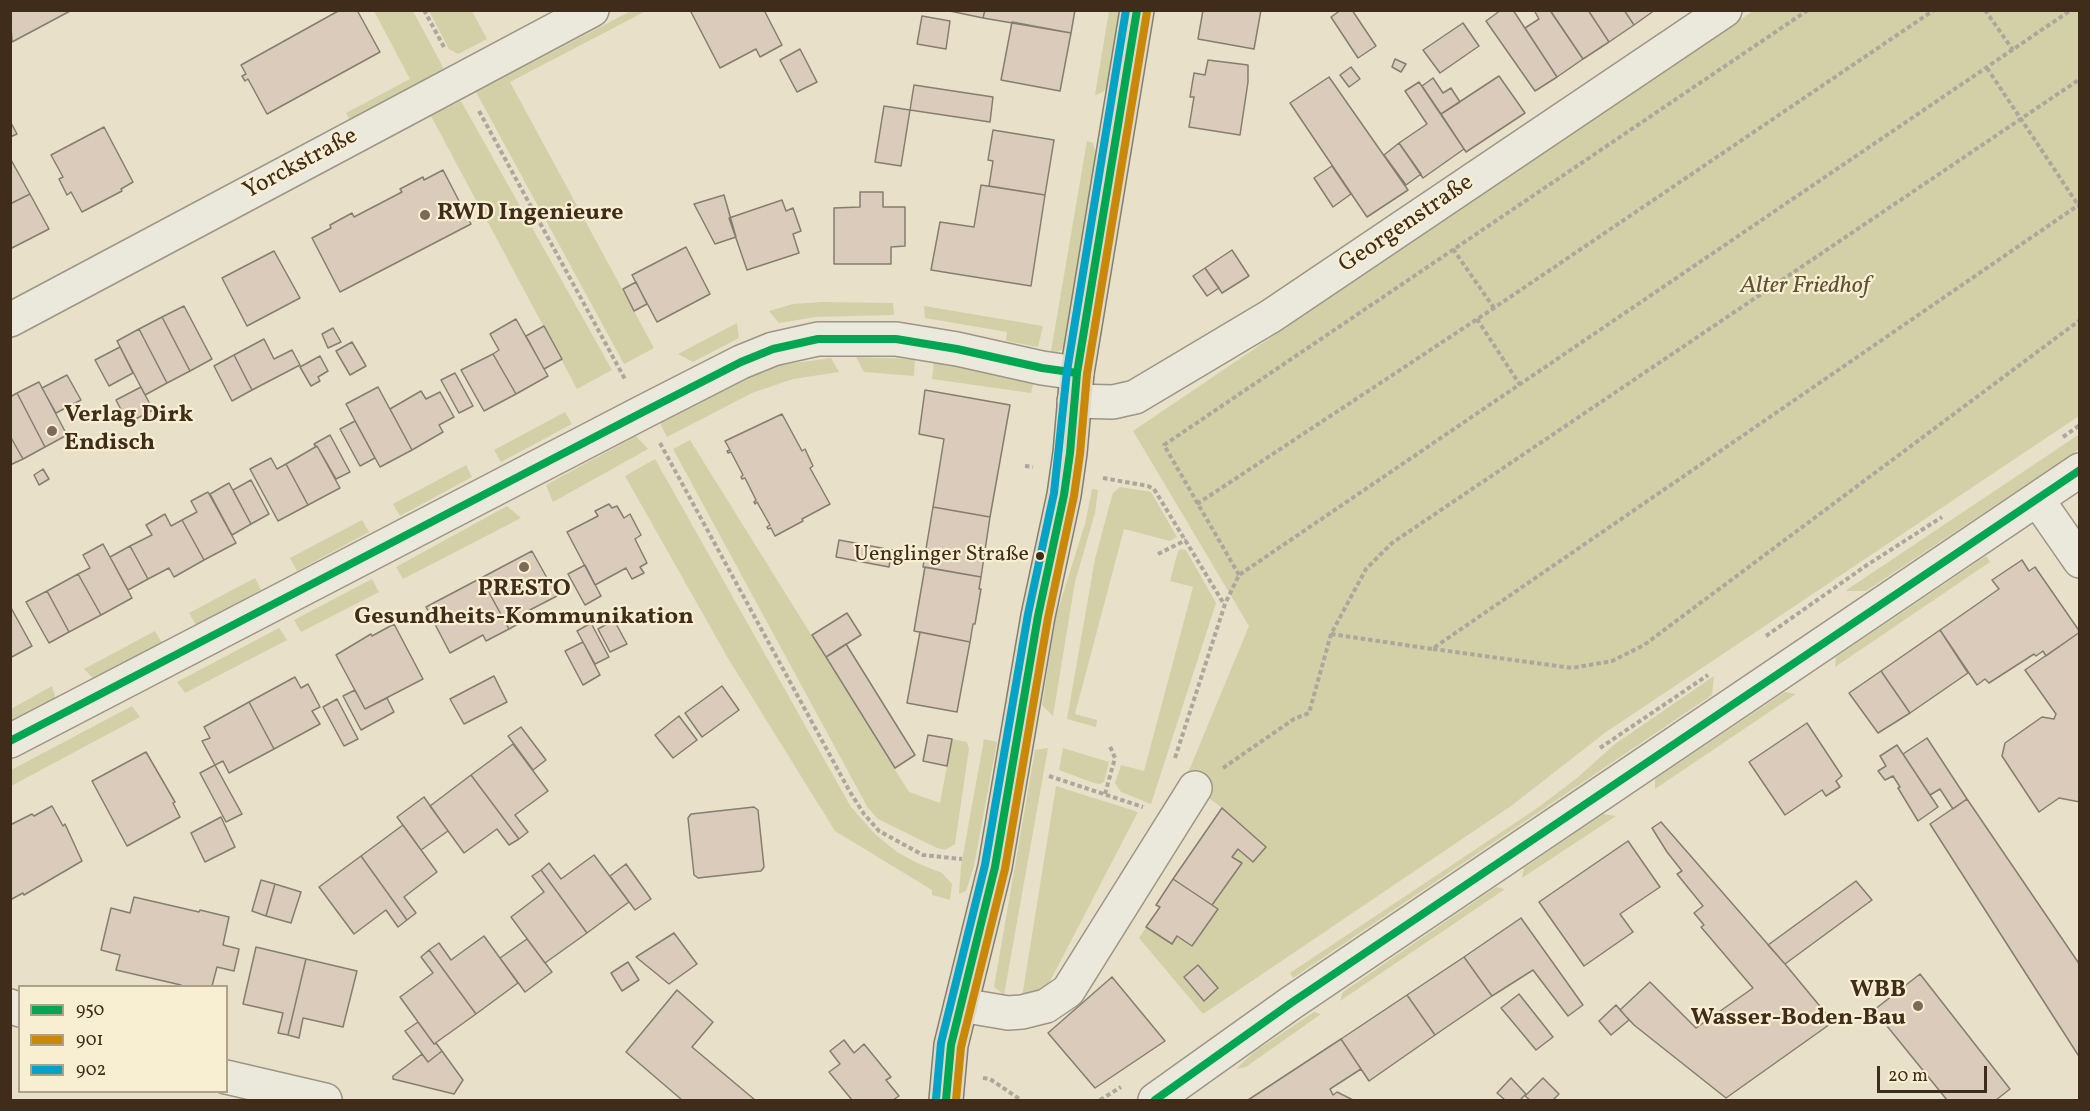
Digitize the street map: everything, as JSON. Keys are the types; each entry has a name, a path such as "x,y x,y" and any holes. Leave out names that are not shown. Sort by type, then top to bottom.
{"main road":[{"path":"946,1101 951,1045 995,867 1038,616 1067,472 1076,387 1137,10"}],"street":[{"name":"Yorckstraße","path":"10,320 592,10"},
{"name":"Georgenstraße","path":"10,741 643,412 741,362 784,346 818,339 896,339 957,349 1042,368 1076,387 1113,402 1135,397 1261,322 1725,10"},
{"path":"1159,1099 1291,1003 2079,470"},
{"path":"2037,499 2079,561"},
{"path":"961,1005 1008,1013 1022,1012 1046,1006 1068,991 1183,777"},
{"path":"228,1077 325,1101"}],"path":[{"path":"424,10 850,792 864,814 879,831 923,855"},
{"path":"1239,575 1164,446 1808,10"},
{"path":"1197,504 1494,308 1934,10"},
{"path":"1985,10 2013,50"},
{"path":"1183,777 1225,604 1239,575 2071,10"},
{"path":"1432,649 2079,206 1987,68"},
{"path":"1183,777 1309,713 1331,634 1366,569 1392,543 2079,80"},
{"path":"1453,249 1494,308"},
{"path":"1477,319 1520,385"},
{"path":"1331,634 1572,668 1612,661 1644,645 2079,320"},
{"path":"1024,466 1148,486 1154,489 1225,604"},
{"path":"1158,554 1186,540"},
{"path":"1105,794 1115,758 1109,744"},
{"path":"1049,776 1138,805"}],"green space":[{"path":"374,11 413,11 445,71 350,121 346,113 410,79"},
{"path":"429,11 472,11 487,39 458,54 449,49"},
{"path":"631,11 646,11 510,82 654,348 624,364 476,92"},
{"path":"1109,11 1120,11 1108,86 1103,92 1095,95"},
{"name":"Alter Friedhof","path":"1753,11 2079,11 2079,416 1606,732 1511,806 1203,1014 1139,938 1159,908 1156,905 1222,808 1185,780 1249,626 1133,431"},
{"path":"461,101 612,370 577,389 431,116"},
{"path":"1087,141 1093,143 1096,153 1063,349 1057,352 1051,351"},
{"path":"893,303 894,315 815,317 779,323 769,311 793,304"},
{"path":"924,306 1043,326 1038,347 1006,341 1007,332 925,318"},
{"path":"737,323 739,338 693,362 678,354"},
{"path":"856,357 915,359 914,376 864,372"},
{"path":"831,358 839,372 793,379 752,393 667,437 660,423 751,374 781,365"},
{"path":"934,362 1018,376 1033,384 1031,393 932,379"},
{"path":"565,412 572,424 501,462 494,450"},
{"path":"2078,435 2078,450 1866,591 1845,591"},
{"path":"636,436 648,449 553,502 546,485"},
{"path":"690,440 909,792 940,803 952,739 967,742 969,749 955,844 945,850 937,848 878,819 868,808 673,449"},
{"path":"655,459 851,807 875,834 897,852 942,873 952,884 950,900 932,895 932,890 835,831 729,660 625,476"},
{"path":"466,465 472,477 400,516 393,504"},
{"path":"1120,487 1151,492 1177,537 1170,541 1124,529 1075,714 1097,720 1096,727 1067,719 1095,559 1113,493"},
{"path":"1092,489 1098,490 1095,513 1075,582 1053,716 1042,705 1056,616 1085,524"},
{"path":"507,506 521,518 403,579 396,567"},
{"path":"362,520 369,532 297,571 290,558"},
{"path":"1186,550 1216,603 1151,804 1121,792 1115,783 1121,765 1144,771 1193,587 1170,581 1178,551"},
{"path":"1986,556 1990,562 1835,667 1836,657"},
{"path":"255,578 261,590 196,625 189,613"},
{"path":"372,579 379,592 301,632 294,620"},
{"path":"279,628 287,640 185,693 177,682"},
{"path":"155,631 162,643 94,679 84,669"},
{"path":"1714,676 1712,695 1293,978 1290,973 1536,809 1577,778 1615,744"},
{"path":"52,686 56,700 11,724 11,709"},
{"path":"1785,692 1796,694 1655,789 1655,779"},
{"path":"132,706 140,717 11,786 11,770"},
{"path":"984,739 997,742 974,866 966,891 959,894 961,866"},
{"path":"1048,748 1004,995 994,987 1035,750"},
{"path":"1063,748 1109,762 1104,782 1094,783 1059,770"},
{"path":"1056,786 1138,812 1047,987 1039,994 1022,997"},
{"path":"1603,814 1616,816 1522,878 1524,868"},
{"path":"1496,887 1505,889 1340,1001 1343,992"},
{"path":"1314,1012 1321,1014 1246,1067 1236,1069 1254,1052"}],"building":[{"path":"10,10 72,10 12,42"},
{"path":"340,10 357,10 380,52 267,114 248,79 245,81 242,76 246,74 241,65"},
{"path":"693,10 764,10 782,45 760,57 756,49 720,68 691,12"},
{"path":"945,10 985,10 983,18"},
{"path":"985,10 1075,10 1071,33 983,18"},
{"path":"1203,10 1261,10 1254,49 1198,39"},
{"path":"1341,10 1352,10 1376,46 1358,58 1331,17"},
{"path":"1501,10 1513,10 1557,77 1535,91 1486,21"},
{"path":"1534,10 1550,10 1583,59 1557,77 1525,28 1539,19"},
{"path":"1553,10 1588,10 1609,42 1583,59 1551,12"},
{"path":"1588,10 1624,10 1634,25 1609,42"},
{"path":"1624,10 1655,10 1634,25"},
{"path":"922,16 950,21 946,49 917,44"},
{"path":"1012,22 1071,33 1060,91 1001,80"},
{"path":"1463,23 1479,46 1440,73 1423,50"},
{"path":"800,49 817,82 797,92 780,60"},
{"path":"1395,59 1406,64 1401,72 1392,67"},
{"path":"1208,60 1248,65 1248,82 1240,135 1189,127 1194,97 1190,97 1194,73 1205,75"},
{"path":"1351,67 1360,79 1349,87 1340,75"},
{"path":"1499,76 1525,113 1466,152 1441,114"},
{"path":"1329,77 1408,190 1367,217 1290,103"},
{"path":"1433,78 1443,93 1451,88 1460,102 1441,114 1422,86"},
{"path":"1419,82 1464,149 1423,178 1399,143 1427,124 1405,91"},
{"path":"914,85 993,97 990,122 910,110"},
{"path":"884,106 910,110 901,166 875,162"},
{"path":"10,121 17,134 10,137"},
{"path":"104,127 133,182 121,189 122,191 82,212 71,192 67,195 59,179 63,177 51,155"},
{"path":"993,130 1054,140 1045,195 989,186 993,161 988,160"},
{"path":"1399,143 1421,174 1406,185 1384,155"},
{"path":"10,158 30,194 10,204"},
{"path":"1332,166 1351,194 1333,207 1314,178"},
{"path":"443,170 471,224 340,292 312,238 352,213 354,217 402,192 400,189"},
{"path":"981,185 1045,195 1031,286 931,270 940,222 974,227"},
{"path":"860,192 883,192 883,207 905,207 905,246 891,247 891,264 834,264 834,208 860,207"},
{"path":"30,194 49,229 10,249 10,204"},
{"path":"724,195 736,237 715,244 694,204"},
{"path":"782,200 786,211 793,208 801,231 793,234 799,253 747,270 729,218"},
{"path":"686,247 710,294 657,322 632,275"},
{"path":"1232,250 1249,276 1222,293 1205,268"},
{"path":"274,251 300,298 247,326 222,278"},
{"path":"1205,268 1219,288 1207,296 1193,276"},
{"path":"636,282 647,304 634,311 623,289"},
{"path":"184,306 212,359 190,371 162,317"},
{"path":"162,317 190,371 167,383 139,329"},
{"path":"516,319 548,376 516,394 493,354 499,350 490,334"},
{"path":"544,326 562,359 544,369 526,336"},
{"path":"333,328 341,342 328,348 322,334"},
{"path":"139,329 167,383 145,395 117,341"},
{"path":"264,339 274,359 292,350 300,365 252,390 234,355"},
{"path":"352,342 366,366 350,375 336,351"},
{"path":"120,347 133,373 109,386 95,360"},
{"path":"493,354 516,394 484,411 461,370"},
{"path":"234,355 252,390 232,401 214,366"},
{"path":"320,356 328,371 318,377 320,381 311,386 300,367"},
{"path":"455,373 473,406 459,413 441,380"},
{"path":"67,375 81,400 56,413 42,388"},
{"path":"39,382 67,435 45,447 17,393"},
{"path":"141,387 153,410 128,423 116,400"},
{"path":"378,387 412,450 380,467 346,404"},
{"path":"925,390 1010,405 990,517 933,507 944,439 919,434"},
{"path":"421,391 426,399 440,392 454,417 439,425 443,432 412,450 390,409"},
{"path":"17,393 45,447 23,459 10,436 10,397"},
{"path":"782,414 802,451 805,449 813,466 810,468 830,504 775,536 771,528 768,529 770,525 757,502 755,504 756,500 745,478 742,479 743,475 731,452 728,453 727,451 730,450 725,441"},
{"path":"355,421 375,458 360,466 340,429"},
{"path":"330,435 350,472 336,479 314,444"},
{"path":"10,436 23,459 10,465"},
{"path":"317,446 340,488 308,505 286,464"},
{"path":"271,458 277,469 286,464 308,505 278,521 250,469"},
{"path":"43,469 49,479 39,485 34,475"},
{"path":"251,480 269,514 251,524 233,490"},
{"path":"229,483 251,524 232,535 210,494"},
{"path":"208,492 236,543 204,560 182,520 197,512 191,501"},
{"path":"609,504 612,508 617,506 624,518 630,514 641,535 635,539 647,563 640,567 644,573 632,579 626,568 595,585 567,532 598,516 595,511"},
{"path":"933,507 990,517 981,577 923,567"},
{"path":"165,514 171,526 182,520 204,560 174,577 169,568 148,579 130,546 152,535 146,525"},
{"path":"839,540 892,550 889,567 836,557"},
{"path":"103,544 132,598 101,615 78,574 90,568 83,555"},
{"path":"130,546 148,579 128,590 110,557"},
{"path":"532,551 557,596 524,613 527,619 509,629 481,578"},
{"path":"2022,560 2029,571 2035,567 2080,632 2046,656 2043,651 2036,656 2034,654 1989,683 1985,679 1977,685 1940,630 1999,589 1992,580"},
{"path":"585,565 601,596 585,605 568,574"},
{"path":"925,567 981,577 979,589 981,589 970,642 914,631"},
{"path":"78,574 101,615 69,632 47,591"},
{"path":"481,578 509,629 486,641 483,635 450,653 426,607"},
{"path":"47,591 69,632 49,643 26,602"},
{"path":"10,606 32,646 10,658"},
{"path":"847,613 861,635 826,657 812,635"},
{"path":"614,620 627,644 610,652 598,629"},
{"path":"591,623 609,657 595,664 577,631"},
{"path":"394,624 423,679 365,709 336,655 371,634 372,636"},
{"path":"1940,630 1968,673 1910,713 1881,671"},
{"path":"920,632 970,642 957,712 907,703"},
{"path":"2080,632 2080,802 2059,798 2039,812 2002,756 2005,743 2042,717 2054,719 2056,714 2025,670"},
{"path":"583,642 600,675 583,685 565,651"},
{"path":"846,644 915,755 895,768 826,657"},
{"path":"1881,671 1910,713 1878,733 1849,693"},
{"path":"494,676 507,702 464,724 450,699"},
{"path":"295,677 301,688 308,684 320,707 312,711 320,724 274,749 249,702"},
{"path":"722,686 739,710 702,737 685,713"},
{"path":"355,690 365,709 387,698 394,712 361,730 343,696"},
{"path":"337,699 358,739 344,746 323,707"},
{"path":"249,702 274,749 229,773 223,761 215,765 202,741 210,738 204,727"},
{"path":"679,716 697,740 673,758 655,735"},
{"path":"1807,723 1842,776 1836,781 1840,787 1826,796 1822,790 1785,815 1749,762"},
{"path":"521,727 546,760 533,770 508,736"},
{"path":"928,735 952,739 947,766 923,761"},
{"path":"1927,738 1967,799 1953,809 1940,789 1930,795 1903,754"},
{"path":"513,744 548,791 515,815 528,832 519,839 471,775"},
{"path":"1897,745 1938,807 1918,821 1893,776 1885,780 1878,771 1886,766 1880,756"},
{"path":"146,752 175,802 173,803 180,817 127,846 92,781"},
{"path":"215,765 242,814 226,822 200,773"},
{"path":"471,775 519,839 509,845 497,829 464,853 430,806"},
{"path":"424,797 448,831 421,850 397,817"},
{"path":"1967,799 2080,965 2080,1058 1930,824"},
{"path":"52,806 63,826 65,824 82,861 24,895 23,893 10,900 10,825"},
{"path":"754,807 758,810 764,867 761,871 698,878 694,875 688,818 691,814"},
{"path":"1222,808 1266,847 1253,862 1238,849 1232,857 1242,863 1212,905 1173,879"},
{"path":"221,817 235,847 205,862 191,833"},
{"path":"1661,822 1833,1022 1726,1098 1634,1025 1620,1010 1650,982 1696,1028 1753,988 1701,927 1704,925 1694,913 1703,906 1677,874 1682,871 1652,828"},
{"path":"403,825 437,872 404,897 416,913 407,920 361,856"},
{"path":"1628,841 1660,887 1620,914 1633,932 1584,966 1539,902"},
{"path":"594,855 629,902 587,933 541,870 549,863 561,879"},
{"path":"361,856 407,920 398,927 386,910 354,934 319,887"},
{"path":"626,864 651,899 635,910 610,876"},
{"path":"541,870 587,933 545,963 511,917 544,892 532,876"},
{"path":"1173,879 1218,909 1192,946 1177,936 1172,944 1146,927 1160,907 1156,905"},
{"path":"261,880 275,884 266,916 252,911"},
{"path":"1856,881 1872,900 1785,964 1768,945"},
{"path":"275,884 301,892 291,923 266,916"},
{"path":"134,897 229,917 223,945 239,949 234,971 217,967 212,985 181,985 116,970 120,955 101,950 111,908 130,913"},
{"path":"1521,918 1583,1005 1568,1016 1533,970 1492,996 1464,957"},
{"path":"674,933 697,964 669,984 636,957"},
{"path":"484,936 518,983 476,1014 429,950 439,943 451,960"},
{"path":"527,939 552,972 525,992 500,958"},
{"path":"256,947 306,959 288,1035 278,1033 283,1013 243,1004"},
{"path":"429,950 476,1014 434,1044 400,997 433,973 421,957"},
{"path":"1464,957 1492,996 1435,1035 1407,995"},
{"path":"306,959 357,971 343,1027 303,1018 299,1038 288,1035"},
{"path":"628,962 639,980 622,991 611,973"},
{"path":"1198,965 1218,988 1204,1001 1184,977"},
{"path":"1920,974 2010,1089 1996,1100 1947,1100 1874,1010"},
{"path":"1112,977 1165,1041 1095,1088 1048,1033"},
{"path":"677,990 713,1022 692,1047 755,1100 682,1100 626,1052"},
{"path":"1519,994 1553,1037 1536,1050 1501,1008"},
{"path":"1407,995 1435,1035 1369,1081 1341,1039"},
{"path":"1616,1005 1629,1020 1611,1035 1599,1021"},
{"path":"418,1022 442,1051 428,1062 405,1031"},
{"path":"1341,1039 1361,1069 1330,1089 1333,1095 1337,1092 1353,1100 1248,1100"},
{"path":"844,1040 854,1053 864,1044 891,1077 886,1080 899,1096 893,1100 852,1100 829,1072 840,1064 830,1051"},
{"path":"442,1051 463,1080 454,1094 393,1079 393,1076 422,1054 428,1062"},
{"path":"1511,1078 1526,1094 1520,1100 1505,1100 1497,1093"},
{"path":"1543,1078 1559,1094 1553,1100 1530,1100 1525,1096"}],"transit line":[{"name":"902","path":"936,1099 941,1043 985,865 1028,614 1054,493 1067,371 1126,10"},
{"name":"950","path":"946,1100 951,1045 995,867 1038,616 1064,495 1077,373 1137,10"},
{"name":"901","path":"956,1100 961,1047 1005,869 1048,618 1074,496 1087,374 1147,12"},
{"name":"950","path":"10,741 643,412 741,362 773,349 818,339 896,339 1077,373"},
{"name":"950","path":"1155,1100 1291,1003 2080,470"}],"place":[{"name":"RWD Ingenieure","path":"425,215"},
{"name":"Verlag Dirk Endisch","path":"52,431"},
{"name":"Uenglinger Straße","path":"1040,556"},
{"name":"PRESTO Gesundheits-Kommunikation","path":"524,567"},
{"name":"WBB Wasser-Boden-Bau","path":"1918,1006"}]}
